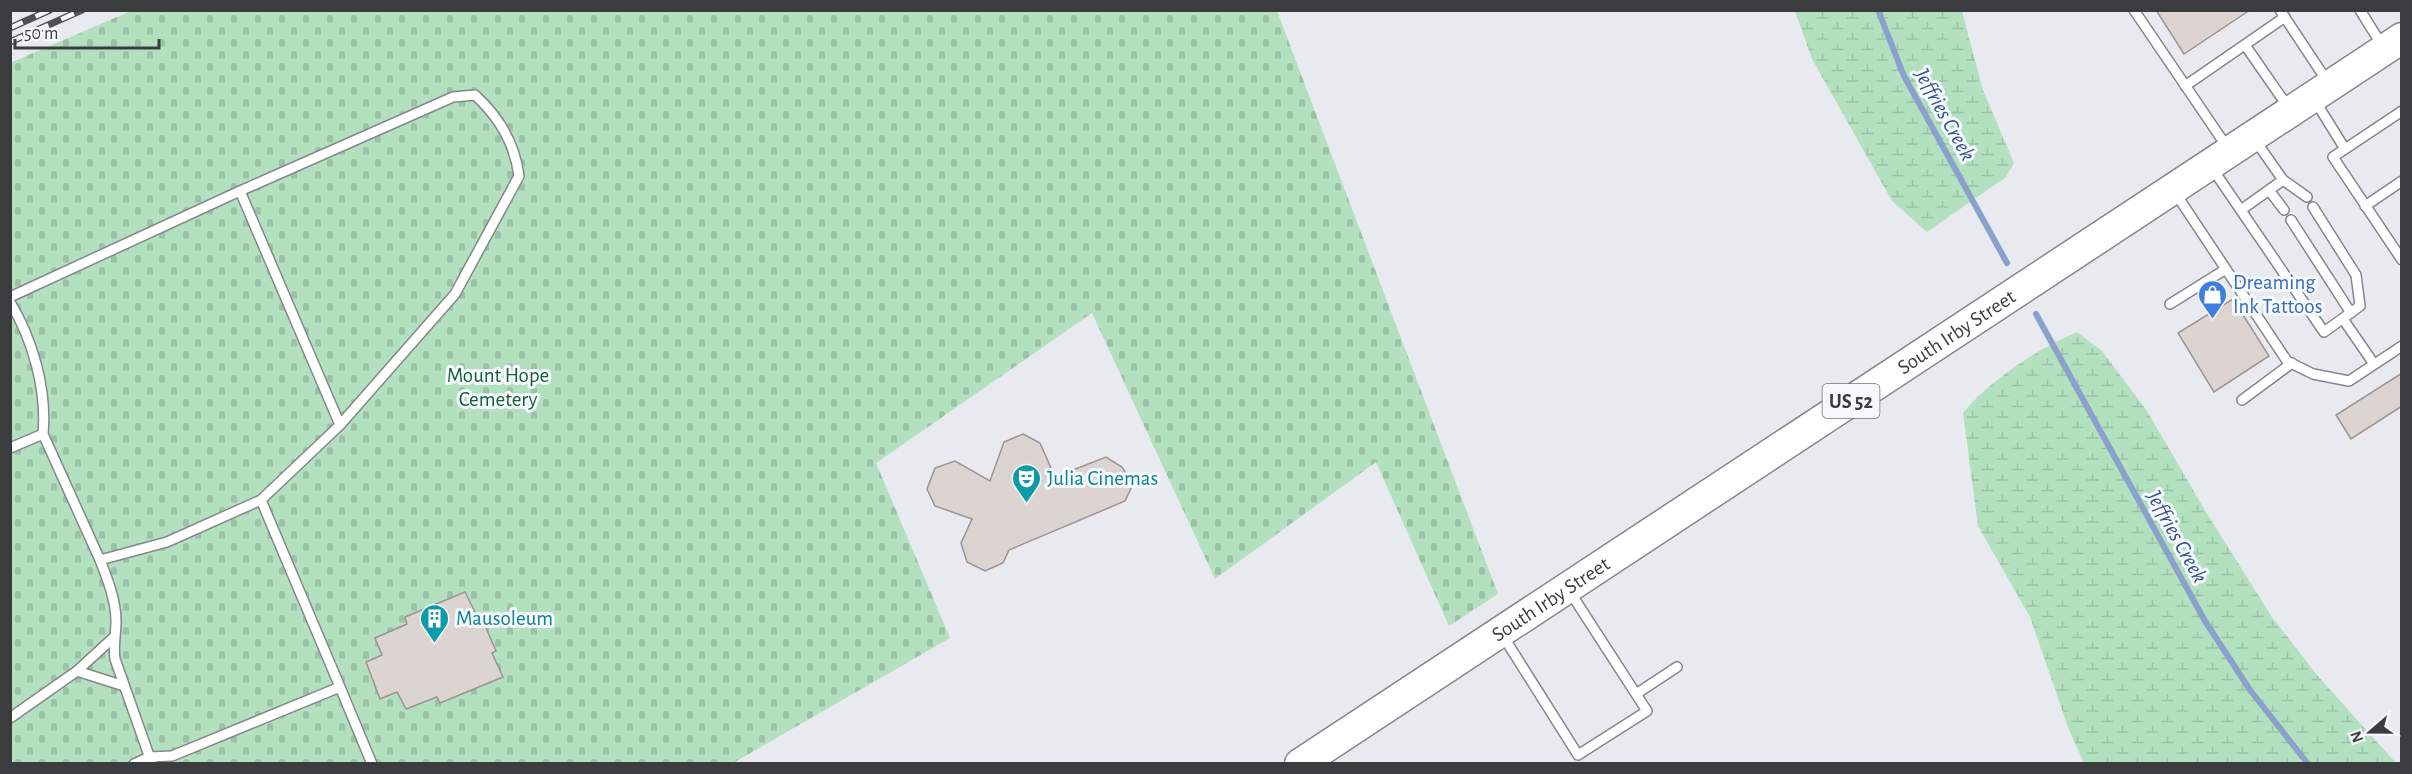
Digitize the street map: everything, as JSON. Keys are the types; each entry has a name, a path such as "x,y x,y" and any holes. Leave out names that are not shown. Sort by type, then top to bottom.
{"main road":[{"name":"South Irby Street","path":"1300,764 2393,44"}],"lane":[{"path":"2134,10 2231,151 2241,210 2324,332 2360,306 2356,275 2313,207"},
{"path":"2360,10 2393,44"},
{"path":"2186,86 2245,45 2283,14 2311,98 2345,149"},
{"path":"2245,45 2311,98"},
{"path":"10,297 240,191 453,98 475,95 492,110 517,159 519,176 455,294 340,425 261,500 167,542 100,560"},
{"path":"2402,111 2332,157 2402,260"},
{"path":"2231,151 2283,180 2307,197"},
{"path":"2241,210 2283,180"},
{"path":"2365,206 2402,181"},
{"path":"2173,189 2287,361 2313,374 2349,381 2402,346"},
{"path":"2269,190 2284,210"},
{"path":"240,191 340,425"},
{"path":"2291,220 2351,312"},
{"path":"2170,304 2226,269"},
{"path":"10,302 22,323 36,370 44,416 43,434 107,579 116,620 115,659 151,760"},
{"path":"2343,319 2374,364"},
{"path":"2242,400 2292,363"},
{"path":"10,448 43,434"},
{"path":"261,500 372,764"},
{"path":"1500,632 1578,755 1647,711 1567,588"},
{"path":"10,718 77,671 114,637"},
{"path":"1636,694 1677,667"},
{"path":"77,671 124,686"},
{"path":"134,764 172,756 340,687"}],"green space":[{"name":"Mount Hope Cemetery","path":"133,10 1277,11 1498,594 1449,626 1376,462 1215,579 1092,313 876,463 950,638 733,763 11,763 10,63"},
{"path":"1795,11 1962,11 1983,90 2014,163 2006,177 1927,232 1892,201 1812,59"},
{"path":"2077,332 2102,351 2147,411 2206,512 2272,617 2317,675 2396,763 2084,763 2069,730 2030,617 1978,526 1963,413 2000,377 2015,366"}],"building":[{"path":"2156,10 2250,10 2184,54"},
{"path":"2233,299 2269,356 2214,392 2178,333"},
{"path":"2402,373 2402,406 2351,439 2336,415"},
{"name":"Julia Cinemas","path":"1023,434 1040,443 1055,477 1106,457 1122,467 1133,484 1125,501 1009,550 1003,563 985,571 967,562 961,543 972,519 935,506 927,489 935,468 955,461 990,481 1004,442"},
{"name":"Mausoleum","path":"465,592 477,616 480,614 496,651 492,653 503,677 440,703 437,697 406,709 397,692 380,699 366,662 382,655 375,638 407,624 405,617"}],"waterway":[{"name":"Jeffries Creek","path":"1878,10 1904,76 2007,263"},
{"name":"Jeffries Creek","path":"2036,314 2205,621 2250,690 2308,764"}],"railway":[{"path":"10,28 50,10"},
{"path":"10,42 82,10"}],"place":[{"name":"Dreaming Ink Tattoos","path":"2212,320"},
{"name":"Julia Cinemas","path":"1026,504"},
{"name":"Mausoleum","path":"435,644"}]}
